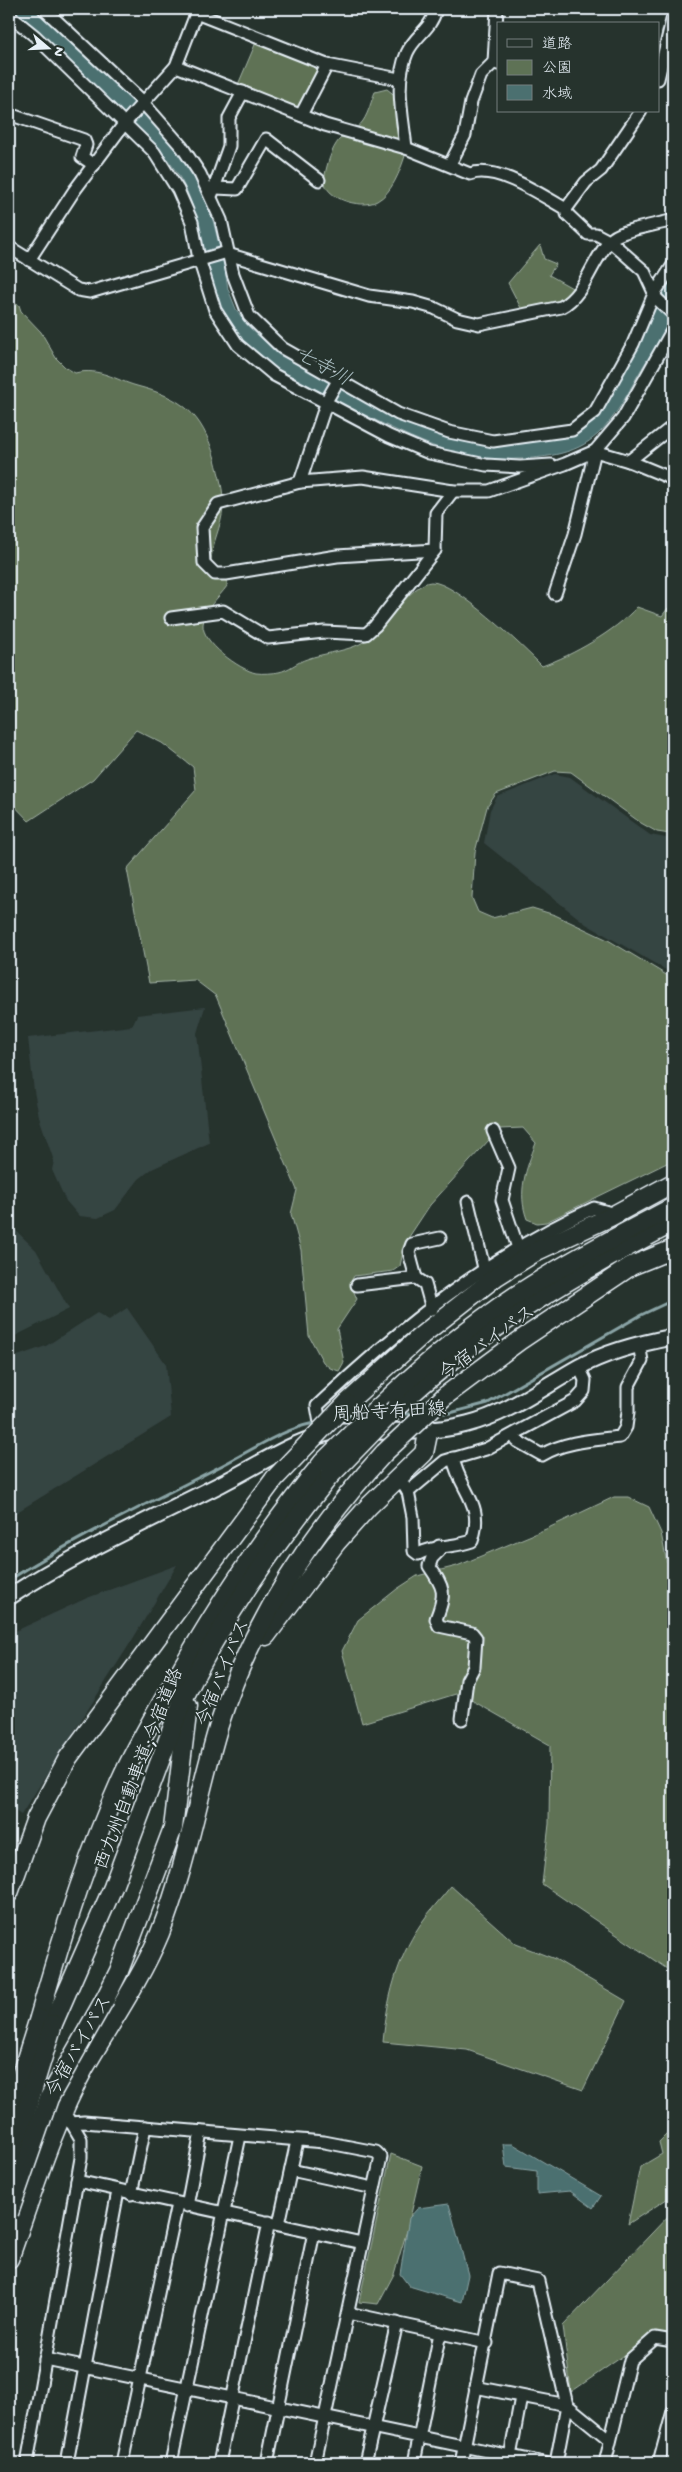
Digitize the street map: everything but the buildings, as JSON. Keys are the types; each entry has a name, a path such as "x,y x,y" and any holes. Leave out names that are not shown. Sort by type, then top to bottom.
{"highway":[{"path":"9,1893 36,1818 68,1758 276,1478 347,1403 422,1335 497,1276 537,1251 610,1217 673,1183"},
{"name":"西九州自動車道;今宿道路","path":"9,2166 46,2021 62,1936 120,1782 217,1607 287,1505 323,1462 412,1376 459,1336 514,1297 570,1262 673,1207"},
{"name":"西九州自動車道;今宿道路","path":"9,2113 46,2021 107,1904 178,1711 198,1669 255,1576 299,1515 330,1477 396,1408 427,1379 467,1347 578,1274 673,1222"},
{"name":"今宿バイパス","path":"9,2259 68,2116 86,2066 131,1994 174,1899 220,1725 236,1680 260,1628 290,1575 320,1530 357,1483 384,1453 445,1396 519,1341 631,1266 673,1249"},
{"path":"188,1850 236,1699 267,1636 336,1543 368,1507 403,1485 424,1453 429,1429"},
{"path":"255,1596 299,1515"},
{"path":"9,2213 49,2098 119,1971 173,1828 183,1759 186,1713 198,1669"},
{"path":"183,1759 192,1731"}],"main road":[{"name":"周船寺有田線","path":"9,1597 75,1557 230,1480 278,1453 322,1434 338,1431 429,1429 468,1424 500,1413 580,1367 640,1344 673,1338"}],"street":[{"path":"44,9 182,146 214,192 227,254 248,316 282,348 398,414 449,432 493,440 572,430 595,412 633,344 673,265"},
{"path":"406,148 399,79 408,52 433,22 436,9"},
{"path":"450,164 465,135 471,102 481,75 496,63 497,9"},
{"path":"29,260 74,191 126,122 176,66 197,11 327,65 399,79"},
{"path":"9,15 35,36 126,122 154,152 178,190 192,222 215,310 238,345 274,375 327,401 389,436 429,453 486,465 520,467 565,464"},
{"path":"673,16 660,76 673,77"},
{"path":"302,115 327,65"},
{"path":"176,66 325,125 406,148 450,164 470,174 477,171 495,173 566,209 567,214 588,234 596,234 610,242 644,271 656,296 673,314"},
{"path":"214,192 229,146 229,118 243,92"},
{"path":"566,209 586,182 601,170 640,112"},
{"path":"9,114 84,140 86,144 82,157 94,165"},
{"path":"214,192 238,189 266,140 319,180"},
{"path":"9,247 78,290 90,292 201,259 227,254 369,296 413,302 479,324 561,307 568,303 614,237 673,220"},
{"path":"435,550 337,556 216,574 204,563 202,528 218,504 300,482 363,477 453,490 489,491 565,464 595,451 624,418 673,329"},
{"path":"300,482 327,401 338,380"},
{"path":"629,461 673,426"},
{"path":"595,451 629,461 673,479"},
{"path":"555,594 575,534 595,451"},
{"path":"171,618 223,611 268,638 324,632 366,634 375,626 435,550 436,513 453,490"},
{"path":"493,1131 509,1168 502,1200 518,1248"},
{"path":"468,1202 484,1268"},
{"path":"322,1434 317,1406 374,1353 484,1268 594,1208 608,1212 610,1217"},
{"path":"416,1278 409,1252 412,1244 440,1238"},
{"path":"357,1285 416,1278 425,1284 432,1309"},
{"path":"514,1436 517,1441 542,1455 567,1445 620,1437 626,1427 628,1387 642,1361 640,1344"},
{"path":"453,1458 455,1467 475,1508 477,1527 472,1541 464,1544 439,1546 418,1554 414,1551 414,1517 403,1485 445,1461 453,1458 486,1449 514,1436 575,1401 584,1391 585,1380 580,1367"},
{"path":"439,1546 439,1551 432,1558 429,1566 442,1584 444,1596 436,1619 439,1626 472,1632 476,1638 474,1667 467,1680 462,1719"},
{"path":"9,2076 53,2100 68,2116 81,2139 81,2158 27,2463"},
{"path":"68,2116 84,2122 324,2142 376,2152 381,2157 315,2463"},
{"path":"131,2194 145,2127"},
{"path":"122,2463 140,2379 201,2132"},
{"path":"171,2463 240,2136"},
{"path":"219,2463 232,2398 274,2223 291,2170 297,2141"},
{"path":"291,2170 374,2188"},
{"path":"77,2181 362,2243"},
{"path":"67,2463 118,2191"},
{"path":"267,2463 314,2232"},
{"path":"462,2463 475,2387 499,2273 538,2281 567,2405 556,2463"},
{"path":"348,2313 486,2342"},
{"path":"365,2463 397,2323"},
{"path":"414,2463 440,2333"},
{"path":"605,2463 630,2360 655,2338 673,2341"},
{"path":"45,2359 465,2447 509,2460 544,2463"},
{"path":"475,2387 567,2405 610,2440"},
{"path":"509,2460 521,2397"},
{"path":"659,2463 673,2411"}],"shaded area":[{"path":"555,774 570,777 650,835 673,838 673,974 586,924 484,843 490,810 497,797"},
{"path":"205,1007 197,1033 209,1143 152,1169 139,1179 115,1210 98,1218 79,1216 66,1201 52,1170 54,1161 39,1117 34,1091 28,1038 132,1026 137,1015"},
{"path":"9,1224 36,1250 69,1309 9,1339"},
{"path":"127,1308 166,1364 171,1417 9,1517 9,1359 46,1346 97,1313 109,1320"},
{"path":"177,1565 134,1637 21,1815 9,1807 9,1634 87,1598"}],"green space":[{"path":"257,40 322,66 299,110 237,87"},
{"path":"387,89 397,97 405,156 401,168 387,193 377,201 361,204 343,200 328,190 325,183 330,156 339,140 358,127 363,121 375,92"},
{"path":"540,245 544,259 556,264 549,275 574,289 567,300 522,310 508,283"},
{"path":"13,304 19,305 21,311 41,332 56,358 65,367 75,373 92,372 107,375 166,396 188,410 204,430 215,459 223,495 221,521 211,556 211,563 227,577 227,586 206,613 203,624 204,631 215,647 232,661 249,671 256,673 279,672 307,659 345,650 359,644 381,627 415,590 423,584 431,582 456,592 472,603 542,666 567,656 605,634 637,607 662,616 668,608 673,610 673,830 670,834 657,832 641,823 571,772 555,771 496,794 487,807 475,852 472,898 478,912 492,918 532,908 555,915 608,940 673,979 673,1160 546,1222 537,1223 527,1219 523,1199 526,1171 536,1143 523,1128 499,1129 430,1205 405,1243 400,1266 393,1271 354,1276 350,1283 357,1299 337,1329 344,1362 339,1371 330,1368 323,1362 309,1336 301,1250 291,1214 297,1190 216,996 195,980 149,983 127,869 196,790 193,767 162,743 136,730 93,779 29,821 9,800 9,306"},
{"path":"614,1497 628,1497 649,1507 661,1533 667,1563 673,1568 673,1973 542,1884 549,1824 550,1745 459,1693 362,1723 342,1651 358,1620 397,1589 417,1576 457,1566 546,1529"},
{"path":"451,1886 516,1944 555,1959 626,2001 583,2090 467,2050 383,2042 390,1996 405,1953 424,1920"},
{"path":"673,2128 673,2195 628,2224 640,2167 662,2154 659,2142"},
{"path":"391,2154 422,2166 408,2227 394,2274 378,2304 359,2302"},
{"path":"673,2211 673,2333 652,2336 571,2392 563,2326"}],"water":[{"path":"11,9 39,9 78,45 111,81 132,98 175,144 187,163 211,213 224,263 228,289 236,309 247,325 279,355 397,416 502,445 556,438 586,425 673,275 674,306 668,324 614,416 598,434 579,447 567,452 537,458 489,459 462,455 410,437 281,372 266,362 239,338 219,307 208,272 196,216 182,181 171,164 144,133 83,77 39,33"},
{"path":"503,2144 513,2144 601,2196 593,2208 570,2191 537,2194 537,2171 506,2167"},
{"path":"449,2204 468,2275 462,2302 409,2286 400,2274 409,2218 418,2208"}],"waterway":[{"path":"437,1413 450,1413 488,1403 641,1315 673,1300"},
{"path":"342,1417 363,1414"},
{"path":"400,1414 416,1414"},
{"path":"9,1580 85,1536 264,1442 301,1426 314,1423"}],"water label":[{"name":"七寺川","path":"324,365"}]}
